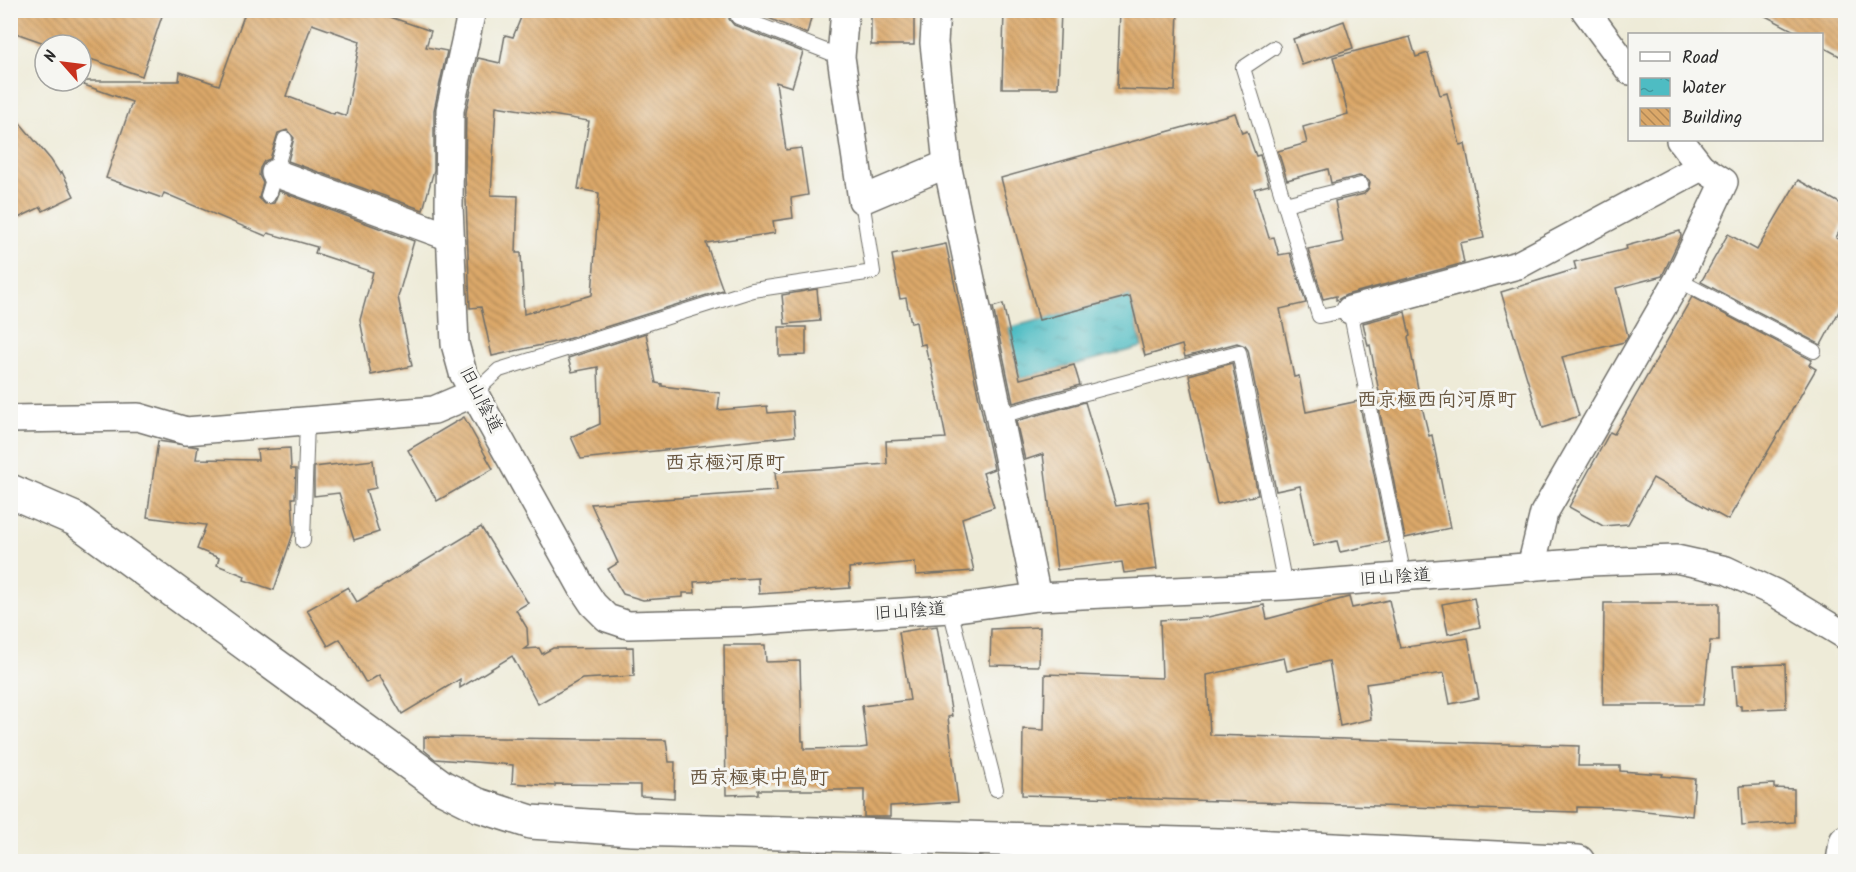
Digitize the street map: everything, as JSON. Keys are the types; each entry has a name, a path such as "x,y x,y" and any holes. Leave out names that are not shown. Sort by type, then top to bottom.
{"street":[{"name":"旧山陰道","path":"472,10 450,110 450,237 455,344 463,373 474,393 583,589 593,604 607,618 628,625 743,622 950,609 1036,597 1285,586 1531,567 1676,559 1726,570 1775,593 1845,636"},
{"path":"845,10 841,57 862,200 947,164"},
{"path":"936,10 934,43 947,164 1036,597"},
{"path":"1585,10 1628,70"},
{"path":"1531,567 1544,513 1678,280 1724,182 1701,167 1681,141"},
{"path":"1350,310 1518,265 1701,167"},
{"path":"272,184 450,237"},
{"path":"10,419 138,417 186,431 434,410 474,393"},
{"path":"10,491 75,519 442,787 478,805 531,822 632,829 1254,846 1578,861"},
{"path":"1842,861 1845,842"}],"lane":[{"path":"740,10 738,17 841,57"},
{"path":"1273,48 1243,68 1319,316 1350,310 1404,577"},
{"path":"272,184 285,139"},
{"path":"1285,204 1361,184"},
{"path":"474,393 499,370 753,290 873,272 862,200"},
{"path":"1678,280 1814,351"},
{"path":"1000,416 1239,352 1285,586"},
{"path":"303,540 307,421"},
{"path":"950,609 996,789"}],"water":[{"path":"1130,296 1142,347 1020,379 1008,328"}],"building":[{"path":"10,10 164,10 142,76 93,60 93,33 33,33 33,39 10,31"},
{"path":"246,10 370,10 431,31 426,47 447,51 434,110 434,170 423,210 288,161 294,138 287,130 278,133 270,159 264,161 259,175 263,183 259,198 265,204 274,203 279,191 414,241 398,297 412,366 371,375 360,320 373,272 315,253 317,247 268,233 266,236 164,193 162,198 106,178 132,102 93,88 93,81 179,81 180,72 219,85","holes":["312,24 360,41 346,116 335,112 334,114 286,96"]},
{"path":"524,10 730,10 729,19 734,25 803,52 792,87 776,82 786,150 801,148 808,195 791,198 793,218 773,221 775,233 706,243 723,290 564,340 492,356 481,307 470,308 465,173 466,112 478,58 500,63 505,35 513,37","holes":["496,106 589,121 578,189 599,193 592,295 524,314 521,253 516,253 518,196 491,195"]},
{"path":"749,10 813,10 807,34"},
{"path":"871,10 914,10 914,45 871,45"},
{"path":"1004,10 1061,10 1058,88 1002,88"},
{"path":"1120,10 1178,10 1175,91 1117,89"},
{"path":"1754,10 1845,10 1845,59 1823,47 1823,33 1798,33"},
{"path":"1344,21 1353,48 1302,65 1293,39"},
{"path":"1410,37 1416,57 1428,53 1440,95 1447,93 1460,145 1465,144 1484,238 1460,243 1464,263 1346,295 1336,300 1336,296 1323,299 1308,249 1343,242 1335,201 1364,194 1370,182 1359,176 1331,183 1328,169 1287,180 1278,151 1307,143 1303,127 1348,114 1333,57"},
{"path":"10,111 60,174 62,172 74,196 43,211 41,207 10,222"},
{"path":"1235,113 1242,133 1247,131 1256,156 1260,155 1269,185 1254,189 1269,238 1274,237 1279,255 1290,253 1306,303 1280,309 1294,377 1299,376 1306,412 1359,401 1388,542 1340,552 1337,541 1313,546 1300,486 1276,491 1248,350 1245,346 1237,343 1185,357 1182,345 1145,356 1130,296 1039,320 1001,178"},
{"path":"1798,180 1845,206 1845,220 1836,238 1845,243 1845,300 1821,345 1701,282 1728,234 1757,250"},
{"path":"1680,231 1681,236 1662,276 1616,288 1628,336 1624,342 1562,357 1579,416 1542,428 1501,292 1576,269 1574,262 1627,249 1626,246"},
{"path":"946,244 994,469 983,473 994,507 962,518 974,571 916,575 915,562 849,568 850,588 759,594 758,578 694,582 695,593 683,593 683,597 643,600 623,594 608,569 618,563 591,504 777,491 775,472 887,464 886,441 946,438 930,359 928,359 925,344 920,345 916,322 911,323 906,298 900,299 892,255"},
{"path":"817,289 820,321 785,324 782,295"},
{"path":"1692,297 1812,360 1809,365 1816,369 1728,520 1653,478 1628,524 1603,526 1569,507 1610,432 1614,434"},
{"path":"1003,304 1020,379 1074,365 1080,385 1013,403 993,307"},
{"path":"1405,312 1419,394 1429,436 1432,435 1450,528 1405,538 1377,398 1380,397 1370,345 1368,346 1363,323"},
{"path":"779,327 806,327 806,355 779,356"},
{"path":"646,333 656,383 662,386 720,393 718,410 767,406 768,413 793,411 795,436 581,459 571,437 600,424 598,367 572,372 568,358"},
{"path":"1232,363 1258,495 1217,504 1189,375"},
{"path":"1085,402 1116,506 1148,501 1157,569 1124,573 1122,562 1057,570 1043,454 1025,460 1016,421"},
{"path":"464,417 493,469 437,501 408,450"},
{"path":"158,441 198,447 196,459 258,460 257,450 290,448 291,469 296,469 295,498 292,498 294,531 274,590 244,580 245,576 217,565 219,558 197,549 206,525 147,517"},
{"path":"373,460 376,488 366,490 379,532 354,540 339,493 314,496 314,467"},
{"path":"481,527 528,603 516,610 527,628 528,646 524,649 539,648 542,654 553,648 633,647 634,676 582,679 538,704 512,656 460,688 460,679 402,714 379,675 366,683 340,639 328,646 307,610 348,587 357,602"},
{"path":"1349,597 1352,608 1389,600 1400,648 1468,638 1479,698 1450,704 1444,673 1366,684 1371,719 1340,726 1329,661 1287,671 1284,658 1207,675 1210,735 1579,746 1578,766 1620,766 1620,771 1695,779 1692,816 1617,808 1577,807 1577,812 1022,795 1023,729 1044,730 1045,674 1162,678 1160,620 1208,617 1264,605 1267,619"},
{"path":"1474,598 1480,627 1448,634 1442,604"},
{"path":"1604,603 1719,603 1719,641 1710,641 1703,705 1603,705"},
{"path":"937,626 952,716 948,717 958,802 890,806 890,817 864,817 864,790 758,790 758,794 726,795 724,645 765,645 766,662 800,661 804,749 860,748 867,747 862,706 910,700 899,632"},
{"path":"1040,627 1039,666 990,665 991,629"},
{"path":"1785,664 1786,708 1741,710 1741,705 1736,705 1733,666"},
{"path":"424,737 666,740 669,762 675,762 674,798 640,796 640,785 555,784 555,786 512,783 513,765 435,759 424,750"},
{"path":"1774,784 1774,788 1794,789 1794,822 1742,826 1740,786"}],"district":[{"name":"西京極西向河原町","path":"1437,401"},
{"name":"西京極河原町","path":"725,464"},
{"name":"西京極東中島町","path":"759,779"}]}
